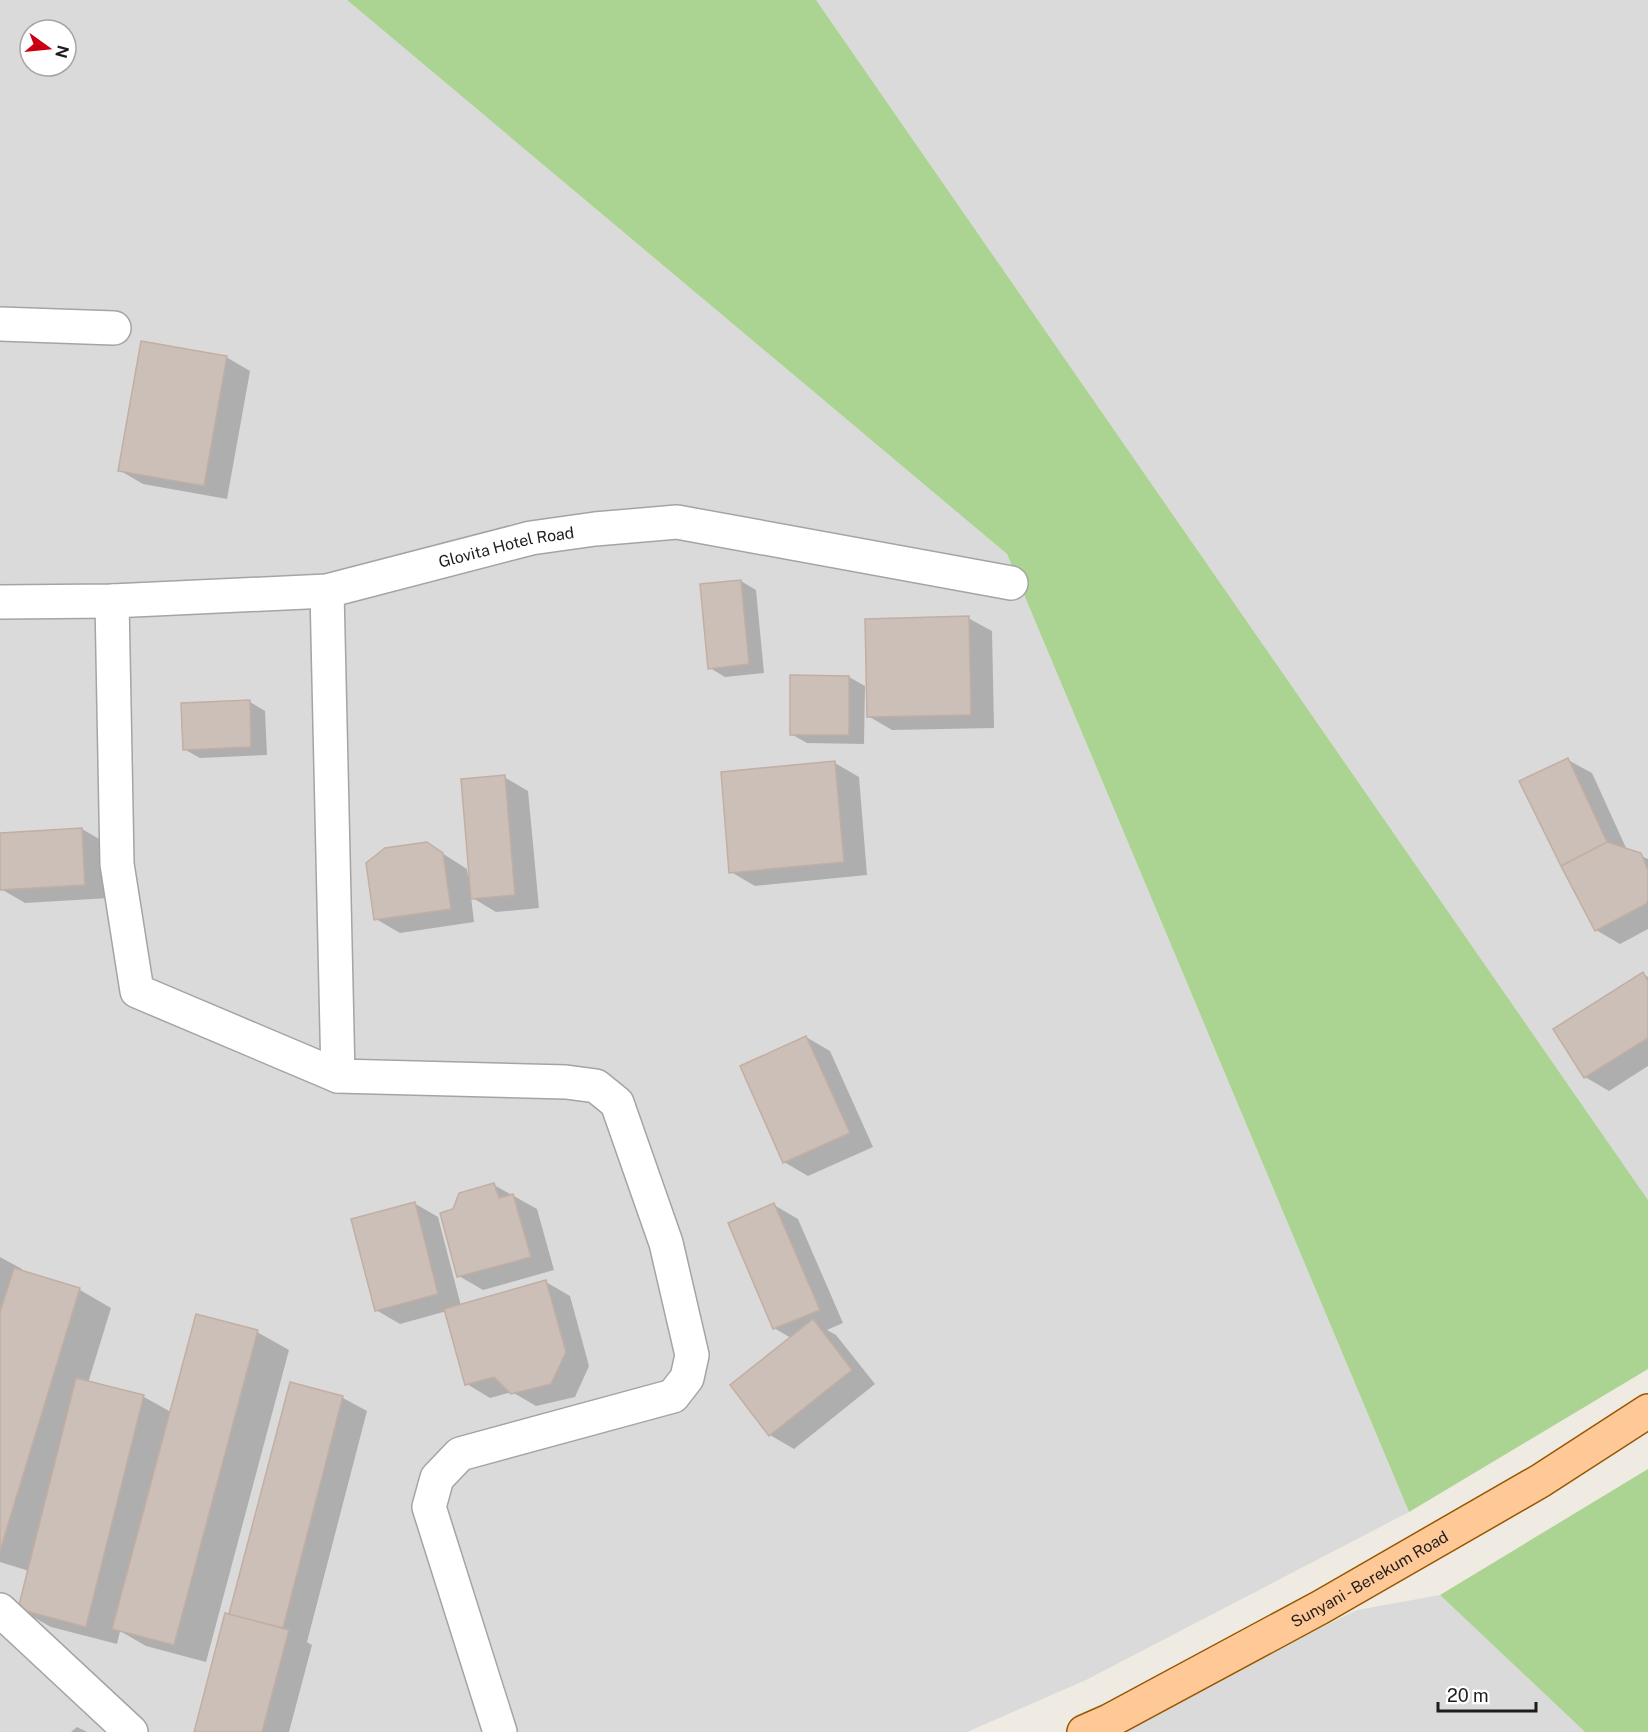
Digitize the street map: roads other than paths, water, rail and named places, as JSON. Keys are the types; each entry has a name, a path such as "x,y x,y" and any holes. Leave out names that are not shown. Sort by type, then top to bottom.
{"main road":[{"name":"Sunyani - Berekum Road","path":"1084,1732 1109,1721 1321,1608 1540,1481 1648,1412"}],"street":[{"path":"0,324 114,328"},
{"name":"Glovita Hotel Road","path":"0,602 112,601 327,591 531,538 595,529 677,522 1011,583"},
{"path":"327,591 338,1076"},
{"path":"112,601 117,864 137,991 338,1076 566,1082 596,1086 617,1102 666,1243 693,1355 687,1378 673,1396 460,1454 437,1478 429,1507 500,1732"},
{"path":"0,1610 131,1732"}]}
